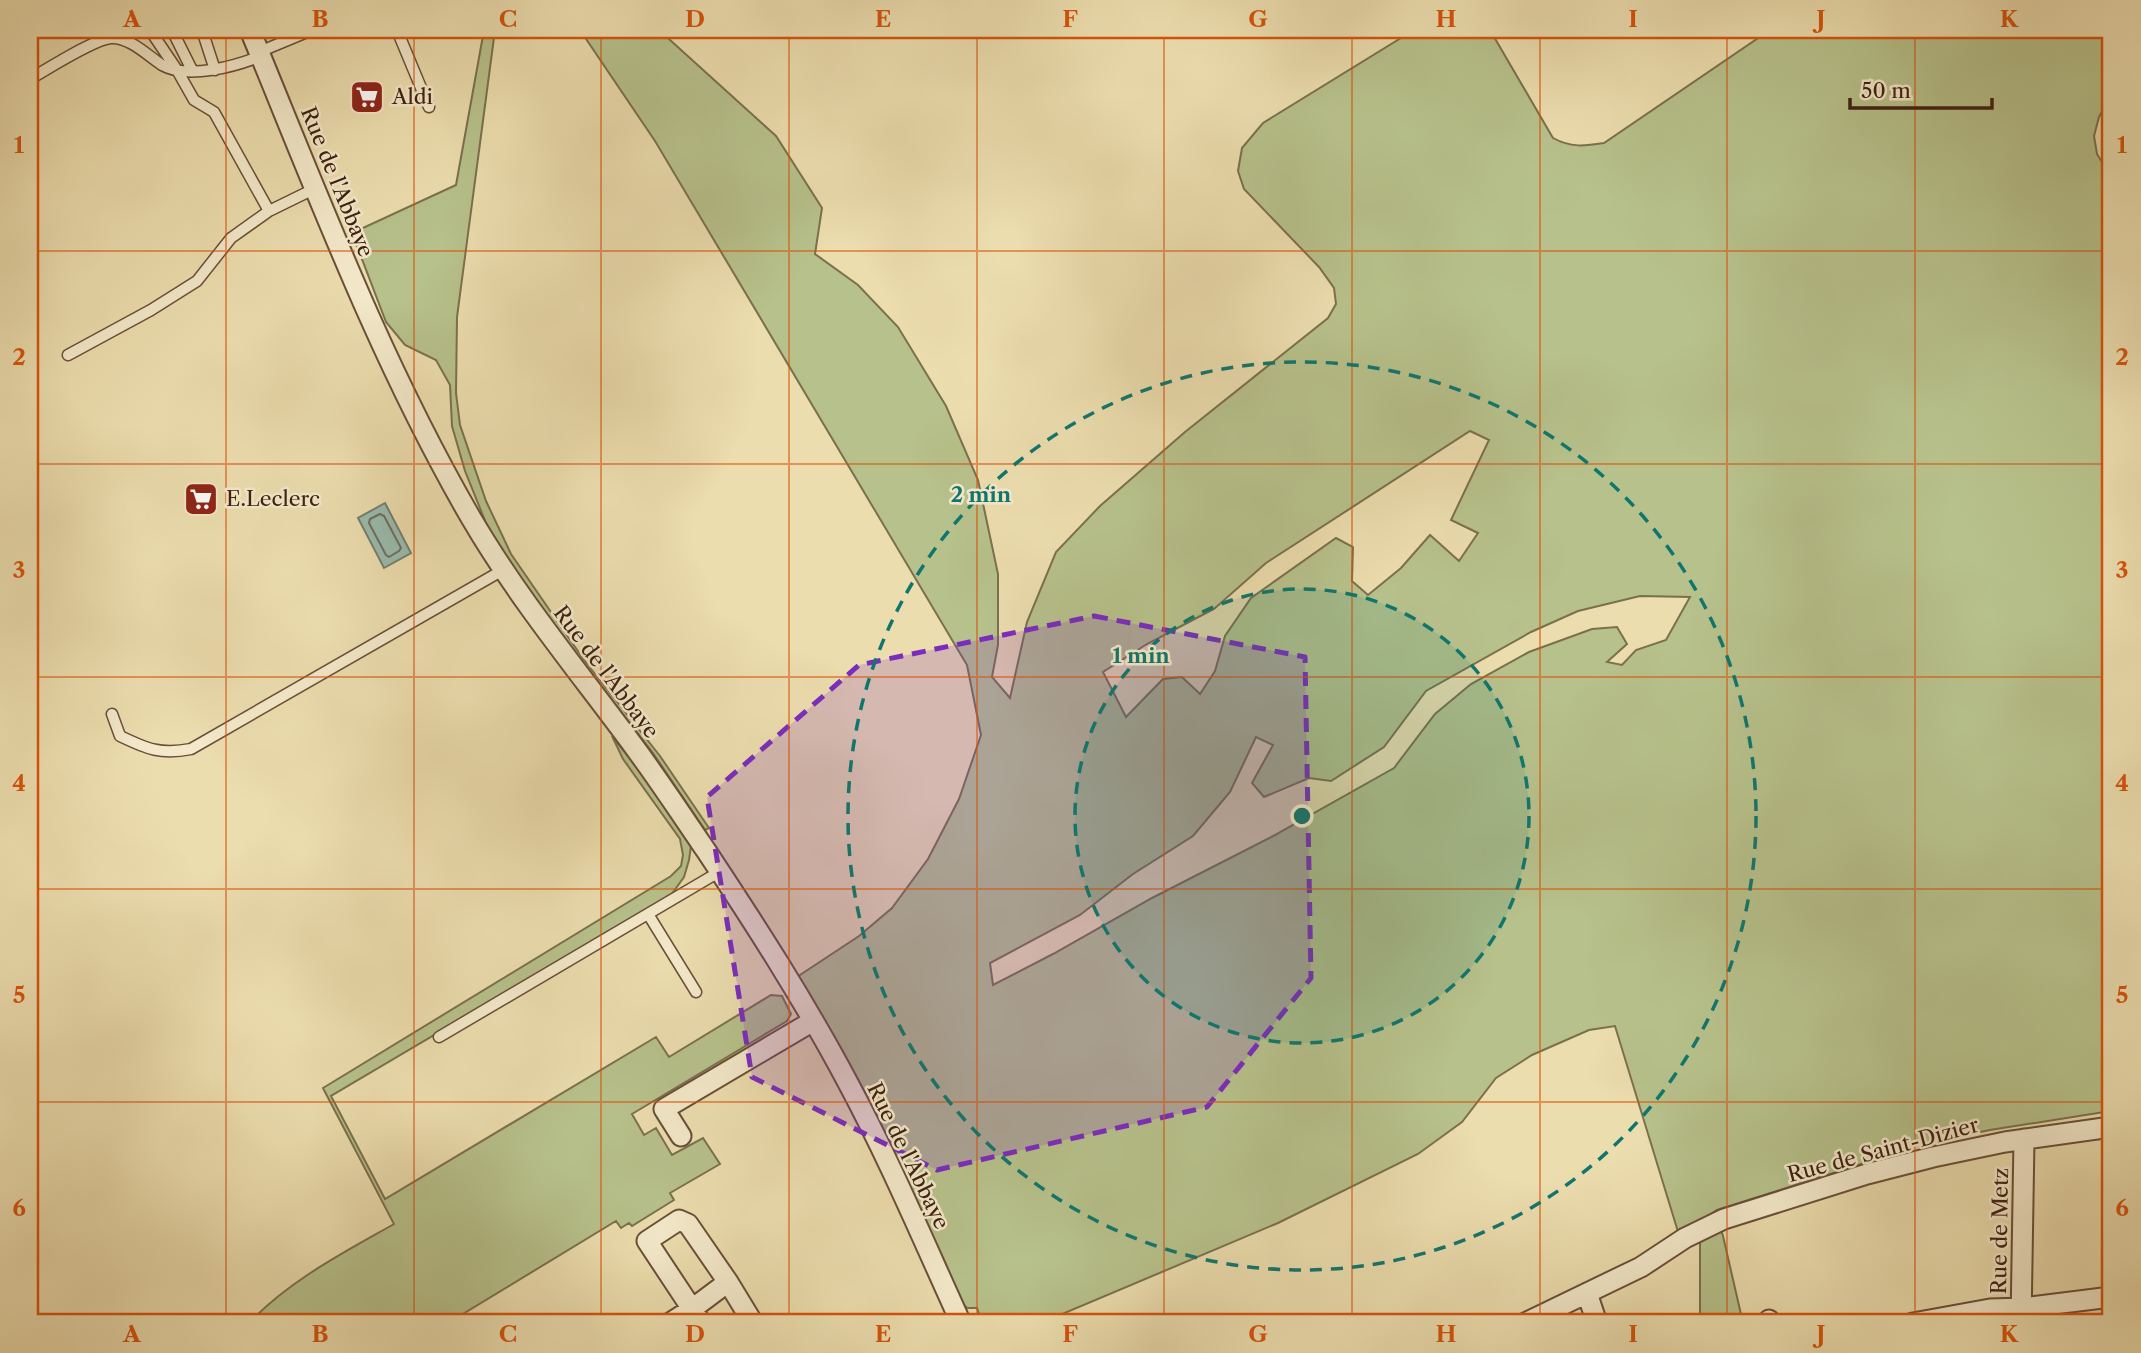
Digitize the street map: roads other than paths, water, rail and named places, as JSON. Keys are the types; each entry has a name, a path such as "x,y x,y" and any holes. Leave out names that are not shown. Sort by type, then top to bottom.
{"street":[{"name":"Rue de l'Abbaye","path":"250,30 316,188 329,228 426,439 503,569 541,625 636,749 719,872 813,1021 886,1157 961,1323"},
{"path":"681,1136 664,1109 813,1021"},
{"name":"Rue de Saint-Dizier","path":"1525,1323 1641,1267 1711,1224 1867,1174 1933,1157 2024,1139 2111,1127"},
{"name":"Rue de Metz","path":"2021,1316 2024,1139"},
{"path":"697,1316 647,1241 679,1220 688,1224 753,1323"},
{"path":"670,1323 697,1316 728,1282"},
{"path":"1587,1293 1597,1323"},
{"path":"1913,1323 1990,1309 2021,1316 2111,1297"}],"lane":[{"path":"150,30 194,100 214,112 269,211"},
{"path":"172,30 192,70"},
{"path":"202,30 215,70"},
{"path":"31,76 109,34 135,45 165,67 177,70 215,70 234,67 312,30"},
{"path":"397,30 429,107"},
{"path":"68,355 151,310 197,281 230,238 269,211 316,188"},
{"path":"112,714 120,736 145,748 170,753 191,749 503,569"},
{"path":"439,1037 719,872"},
{"path":"648,914 696,992"}],"water":[{"path":"385,503 411,553 384,568 358,518"}],"place":[{"name":"Aldi","path":"367,97"},
{"name":"E.Leclerc","path":"201,499"}]}
